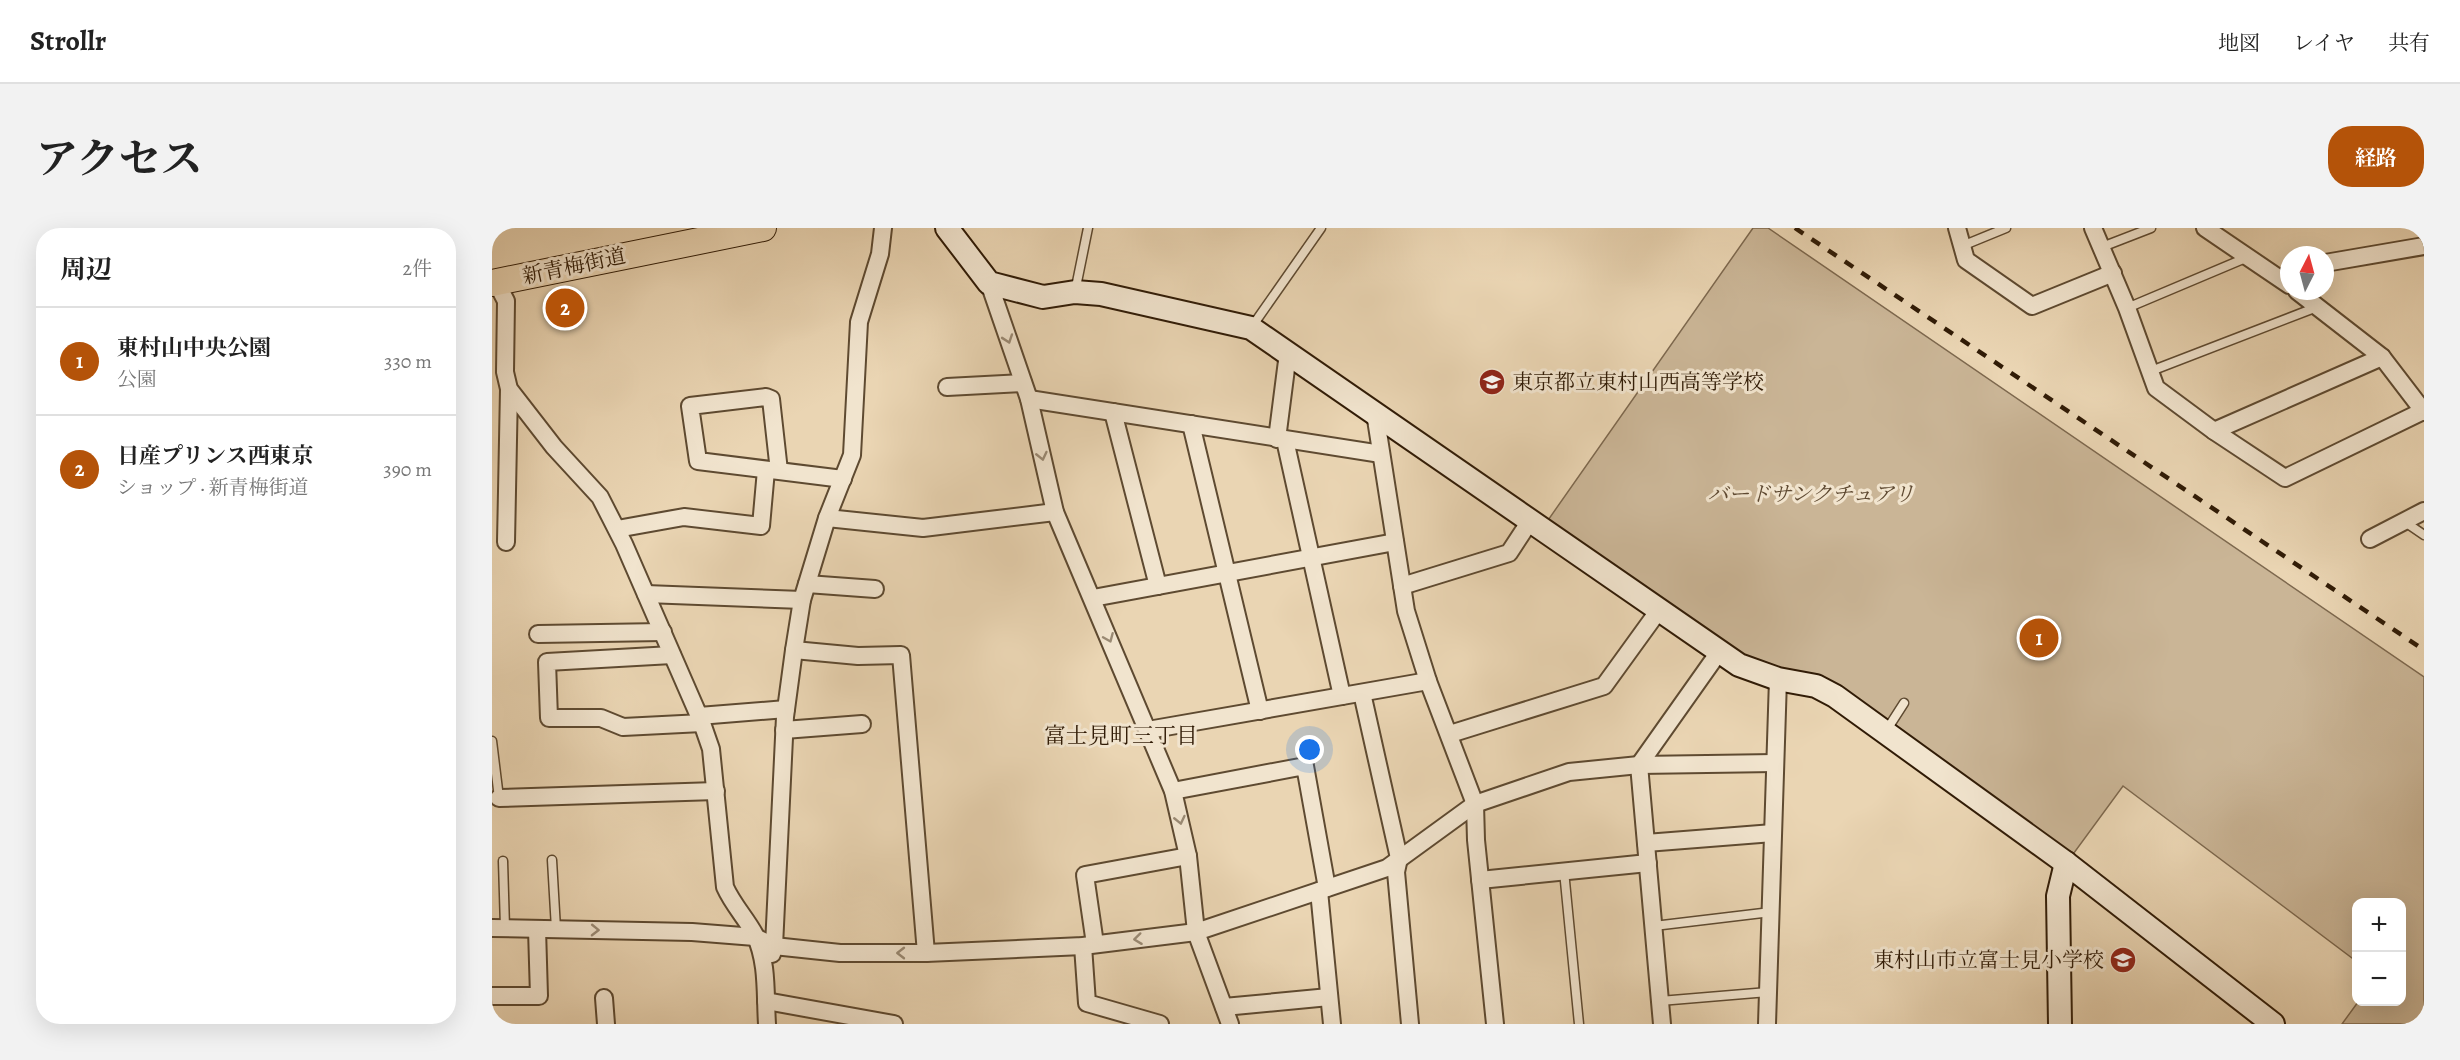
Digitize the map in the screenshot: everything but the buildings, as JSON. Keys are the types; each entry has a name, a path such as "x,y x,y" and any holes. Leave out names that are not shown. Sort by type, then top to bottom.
{"main road":[{"name":"新青梅街道","path":"493,279 763,228"}],"street":[{"path":"767,1024 766,974 774,946 784,730 794,650 805,592 827,518 852,454 859,322 880,254 883,228"},
{"path":"946,228 989,283 1029,399 1055,512 1173,791 1188,856 1196,932 1230,1024"},
{"path":"1957,228 1966,260 2032,306 2113,273"},
{"path":"2093,228 2127,308 2156,388 2214,431 2285,478 2423,411 2382,357 2309,300"},
{"path":"2205,228 2280,278"},
{"path":"2334,261 2424,246"},
{"path":"2272,272 2280,271"},
{"path":"493,279 506,301 505,372 509,389 506,542"},
{"path":"989,283 1043,297 1075,292 1101,294 1251,328 1739,665 1778,678 1815,686 1835,696 2066,863 2273,1024"},
{"path":"1288,353 1281,440 1312,558 1342,696"},
{"path":"2214,431 2382,357"},
{"path":"947,387 1023,383"},
{"path":"509,389 554,447 600,497 663,632 701,719 711,750 725,887 731,901 755,937 766,974"},
{"path":"617,530 684,517 761,526 772,471 771,399 766,397 690,406 698,461 772,471 843,479"},
{"path":"1029,399 1382,454"},
{"path":"1113,412 1158,586"},
{"path":"1375,412 1406,611 1428,681 1475,804 1480,879 1495,1024"},
{"path":"1191,424 1260,711"},
{"path":"2370,540 2424,511"},
{"path":"827,518 923,528 1055,512"},
{"path":"1402,586 1509,554 1530,521"},
{"path":"1093,598 1395,542"},
{"path":"646,594 875,589"},
{"path":"1450,734 1604,686 1659,610"},
{"path":"538,634 663,632"},
{"path":"794,650 858,656 901,655 926,953"},
{"path":"1662,1024 1639,765 1719,652"},
{"path":"672,655 546,662 549,718 602,718 623,727 786,710"},
{"path":"1767,1024 1778,678"},
{"path":"1148,730 1428,681"},
{"path":"1362,693 1399,858 1396,872 1410,1024"},
{"path":"784,730 862,724"},
{"path":"498,928 692,932 755,937 774,946 840,953 926,953 1089,945 1196,932 1387,868 1475,804 1569,772 1639,765 1774,763"},
{"path":"1173,791 1305,766 1323,889 1332,1024"},
{"path":"499,798 716,791"},
{"path":"1646,843 1773,833"},
{"path":"1160,1024 1087,1004 1089,945 1085,875 1188,856"},
{"path":"1480,879 1648,863"},
{"path":"2060,1024 2058,896 2066,863"},
{"path":"492,996 539,996 537,929"},
{"path":"1224,1007 1329,997"},
{"path":"604,998 606,1024"},
{"path":"766,1001 867,1022 894,1024"}],"lane":[{"path":"1075,292 1088,228"},
{"path":"1251,328 1321,228"},
{"path":"1962,246 2006,228"},
{"path":"2102,247 2151,228"},
{"path":"2127,308 2248,257"},
{"path":"2151,371 2318,307"},
{"path":"2404,521 2424,535"},
{"path":"1885,731 1904,703"},
{"path":"492,741 499,798"},
{"path":"552,860 556,929"},
{"path":"498,928 503,861"},
{"path":"1564,871 1579,1024"},
{"path":"1654,926 1771,912"},
{"path":"1660,1001 1768,992"}],"green space":[{"name":"バードサンクチュアリ","path":"1753,228 1768,228 2424,677 2424,1024 2342,1024 2355,1006 2406,1006 2406,898 2352,898 2352,958 2123,786 2071,857 1850,697 1741,661 1546,523"}],"railway":[{"path":"1795,228 2424,650"}],"place":[{"name":"日産プリンス西東京","path":"565,308"},
{"name":"東京都立東村山西高等学校","path":"1492,382"},
{"name":"東村山中央公園","path":"2039,638"},
{"name":"東村山市立富士見小学校","path":"2123,960"}],"district":[{"name":"富士見町三丁目","path":"1121,735"}]}
